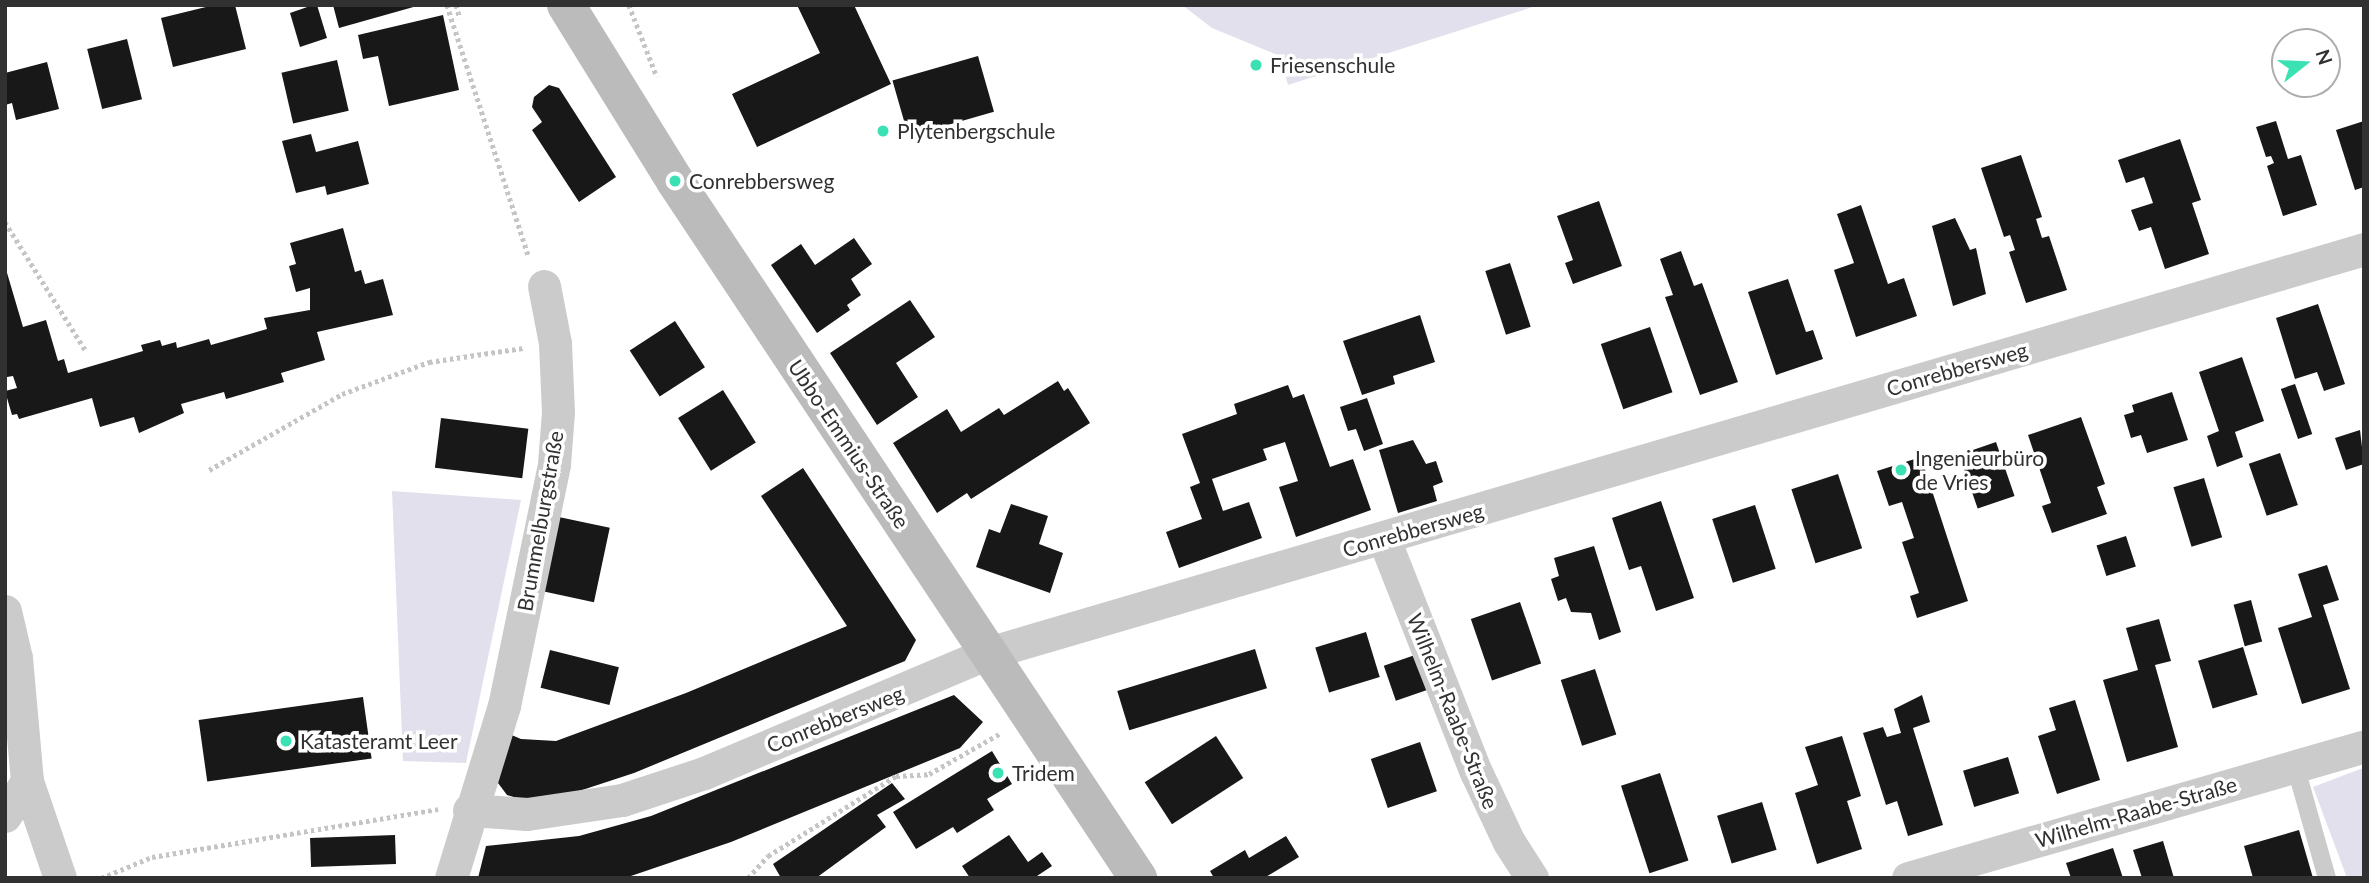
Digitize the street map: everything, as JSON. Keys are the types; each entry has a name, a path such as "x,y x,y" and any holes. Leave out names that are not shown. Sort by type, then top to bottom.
{"main road":[{"name":"Ubbo-Emmius-Straße","path":"566,5 675,181 1138,878"}],"street":[{"name":"Conrebbersweg","path":"469,810 527,814 622,800 704,773 988,653 1384,539 2364,249"},
{"name":"Brummelburgstraße","path":"451,878 469,810 504,706 554,464 558,412 555,343 544,286"},
{"name":"Wilhelm-Raabe-Straße","path":"1384,539 1476,772 1509,842 1532,878"},
{"path":"5,611 16,658 27,781 60,878"},
{"name":"Wilhelm-Raabe-Straße","path":"1908,878 2364,746"},
{"path":"5,816 27,781"}],"lane":[{"path":"2295,765 2327,878"}],"path":[{"path":"447,5 502,159 533,274 544,286"},
{"path":"456,5 460,18"},
{"path":"5,222 86,351"},
{"path":"209,470 342,394 404,371 429,362 555,343"},
{"path":"748,878 768,856 896,776 929,774 1030,717"},
{"path":"101,878 152,857 429,808 469,810"}],"shaded area":[{"path":"1182,5 1539,5 1288,85 1280,56 1212,28"},
{"path":"392,491 521,500 466,763 403,761"},
{"path":"2363,768 2364,878 2347,878 2313,787"}],"building":[{"path":"214,5 235,5 246,49 173,67 161,18"},
{"path":"317,5 327,38 300,47 290,13"},
{"path":"333,5 417,5 417,6 339,28"},
{"name":"Plytenbergschule","path":"797,5 854,5 891,84 757,147 732,94 820,53"},
{"path":"443,15 459,90 389,106 378,56 363,59 358,35"},
{"path":"127,39 142,99 102,109 87,49"},
{"path":"978,56 994,112 908,136 892,81"},
{"path":"337,60 349,111 293,123 281,73"},
{"path":"47,62 59,109 16,120 12,103 5,105 5,73"},
{"path":"549,85 559,88 616,177 579,202 532,130 542,122 532,107 534,97"},
{"path":"2276,121 2288,159 2301,155 2317,205 2283,216 2267,166 2274,163 2271,156 2266,157 2256,127"},
{"path":"2364,121 2364,187 2355,190 2336,130"},
{"path":"311,134 316,152 358,141 369,184 327,195 325,186 296,193 282,141"},
{"path":"2180,139 2201,200 2192,203 2209,254 2165,269 2151,227 2139,231 2131,210 2153,203 2144,177 2126,183 2118,160"},
{"path":"2021,155 2042,217 2036,219 2042,238 2049,236 2067,290 2026,303 2009,252 2015,250 2010,235 2004,237 1981,168"},
{"path":"1599,201 1622,266 1573,284 1565,263 1573,260 1557,216"},
{"path":"1861,205 1888,284 1904,278 1917,316 1856,337 1834,270 1854,263 1837,214"},
{"path":"1955,218 1970,250 1976,248 1986,294 1953,306 1932,226"},
{"path":"343,228 355,272 361,270 365,284 383,279 393,315 317,332 325,360 281,373 284,382 226,399 224,392 181,404 184,413 139,433 134,417 100,427 92,398 19,419 17,414 12,415 5,391 17,388 13,376 7,377 5,371 5,266 23,327 46,320 58,361 64,359 68,373 143,351 141,345 160,340 162,346 176,342 177,348 209,339 211,345 267,329 264,318 310,310 310,288 296,292 289,266 296,264 290,243"},
{"path":"854,238 872,264 851,279 861,295 847,305 850,310 817,333 771,265 801,244 815,265"},
{"path":"1681,251 1694,286 1702,283 1738,382 1700,395 1665,297 1673,295 1660,259"},
{"path":"1510,263 1531,327 1506,335 1485,271"},
{"path":"1788,279 1806,332 1813,330 1823,359 1776,375 1748,292"},
{"path":"910,300 935,337 896,363 918,397 877,425 830,353"},
{"path":"2318,304 2345,384 2324,391 2317,372 2295,379 2276,318"},
{"path":"1420,315 1435,362 1393,376 1395,384 1362,395 1343,341"},
{"path":"675,321 705,367 660,397 630,350"},
{"path":"1650,327 1672,392 1623,409 1601,344"},
{"path":"2242,357 2264,421 2235,432 2243,457 2217,467 2207,436 2219,431 2199,372"},
{"path":"1058,381 1064,391 1068,388 1090,423 971,499 967,493 937,513 893,443 947,409 961,432 999,408 1004,415"},
{"path":"2295,384 2312,434 2298,439 2281,389"},
{"path":"1288,385 1293,398 1304,394 1330,467 1353,459 1371,510 1296,537 1279,487 1298,481 1285,442 1263,449 1267,460 1212,479 1223,511 1249,502 1262,538 1179,568 1166,532 1202,519 1190,487 1200,483 1182,434 1237,414 1234,404"},
{"path":"723,390 756,443 711,471 678,418"},
{"path":"2172,392 2188,440 2147,453 2141,435 2131,438 2124,415 2134,412 2132,405"},
{"path":"1367,398 1383,444 1364,451 1356,429 1348,431 1340,407"},
{"path":"2081,417 2105,484 2097,487 2107,514 2052,533 2042,506 2051,503 2028,435"},
{"path":"441,418 528,429 522,478 435,468"},
{"path":"2360,430 2364,464 2346,470 2335,438"},
{"path":"1413,440 1426,464 1436,461 1443,482 1433,486 1437,501 1398,513 1379,450"},
{"path":"1996,442 2015,496 1978,509 1959,455"},
{"path":"2280,453 2298,505 2267,516 2249,464"},
{"path":"1921,457 1968,601 1917,618 1910,596 1919,593 1902,542 1914,538 1902,502 1889,506 1877,471"},
{"path":"803,468 916,640 905,661 634,773 567,795 523,800 507,795 495,779 507,733 521,739 556,741 686,693 847,626 761,496"},
{"path":"1838,474 1862,548 1816,563 1791,489"},
{"path":"2204,478 2222,537 2192,547 2173,487"},
{"path":"1661,501 1694,598 1656,611 1641,566 1629,570 1612,518"},
{"path":"1011,504 1048,516 1039,544 1063,553 1050,593 976,567 989,529 1000,533"},
{"path":"1755,505 1776,569 1733,583 1712,519"},
{"path":"554,516 610,528 594,602 538,590"},
{"path":"2126,536 2136,566 2106,576 2097,546"},
{"path":"1594,546 1621,632 1599,640 1591,613 1571,612 1566,598 1558,601 1551,579 1559,576 1554,558"},
{"path":"2327,565 2339,600 2323,605 2350,689 2302,704 2278,628 2312,617 2298,574"},
{"path":"2251,600 2262,642 2245,646 2234,605"},
{"path":"1520,602 1541,663 1492,680 1471,619"},
{"path":"2159,619 2171,661 2155,665 2178,747 2127,762 2103,680 2138,670 2126,628"},
{"path":"1366,632 1380,677 1329,692 1315,647"},
{"path":"2243,647 2258,695 2213,709 2198,661"},
{"path":"1255,649 1267,688 1129,730 1117,691"},
{"path":"550,650 619,667 609,705 541,688"},
{"path":"1415,655 1427,690 1396,701 1384,666"},
{"path":"1595,669 1616,735 1582,746 1561,680"},
{"path":"954,695 983,722 960,748 731,842 625,878 478,878 486,846 579,836 651,816"},
{"path":"1922,695 1930,722 1913,728 1943,825 1908,836 1897,801 1886,805 1863,733 1883,727 1887,737 1901,733 1894,709"},
{"name":"Katasteramt Leer","path":"363,697 372,758 207,781 199,720"},
{"path":"2075,700 2100,780 2057,794 2038,736 2056,730 2049,708"},
{"path":"1216,736 1243,778 1172,824 1145,782"},
{"path":"1842,736 1861,796 1847,801 1862,849 1817,864 1795,793 1818,785 1805,747"},
{"path":"1420,742 1437,791 1388,808 1371,759"},
{"path":"992,751 1012,784 987,799 994,810 957,833 953,827 916,849 893,812"},
{"path":"2008,757 2019,793 1974,807 1963,771"},
{"path":"1660,773 1688,860 1649,873 1621,786"},
{"path":"892,783 905,799 877,815 886,827 816,878 781,878 773,864"},
{"path":"1762,802 1777,850 1732,864 1717,816"},
{"path":"2299,830 2313,878 2253,878 2244,846"},
{"path":"395,835 396,864 311,867 310,838"},
{"path":"1009,835 1028,862 1042,852 1052,866 1034,878 970,878 962,866"},
{"path":"1286,836 1299,857 1264,878 1214,878 1210,871 1245,850 1249,858"},
{"path":"2163,841 2174,878 2142,878 2133,850"},
{"path":"2113,848 2123,878 2071,878 2066,863"}],"place":[{"name":"Friesenschule","path":"1256,65"},
{"name":"Plytenbergschule","path":"883,131"},
{"name":"Conrebbersweg","path":"675,181"},
{"name":"Ingenieurbüro de Vries","path":"1901,470"},
{"name":"Katasteramt Leer","path":"286,741"},
{"name":"Tridem","path":"998,773"}]}
